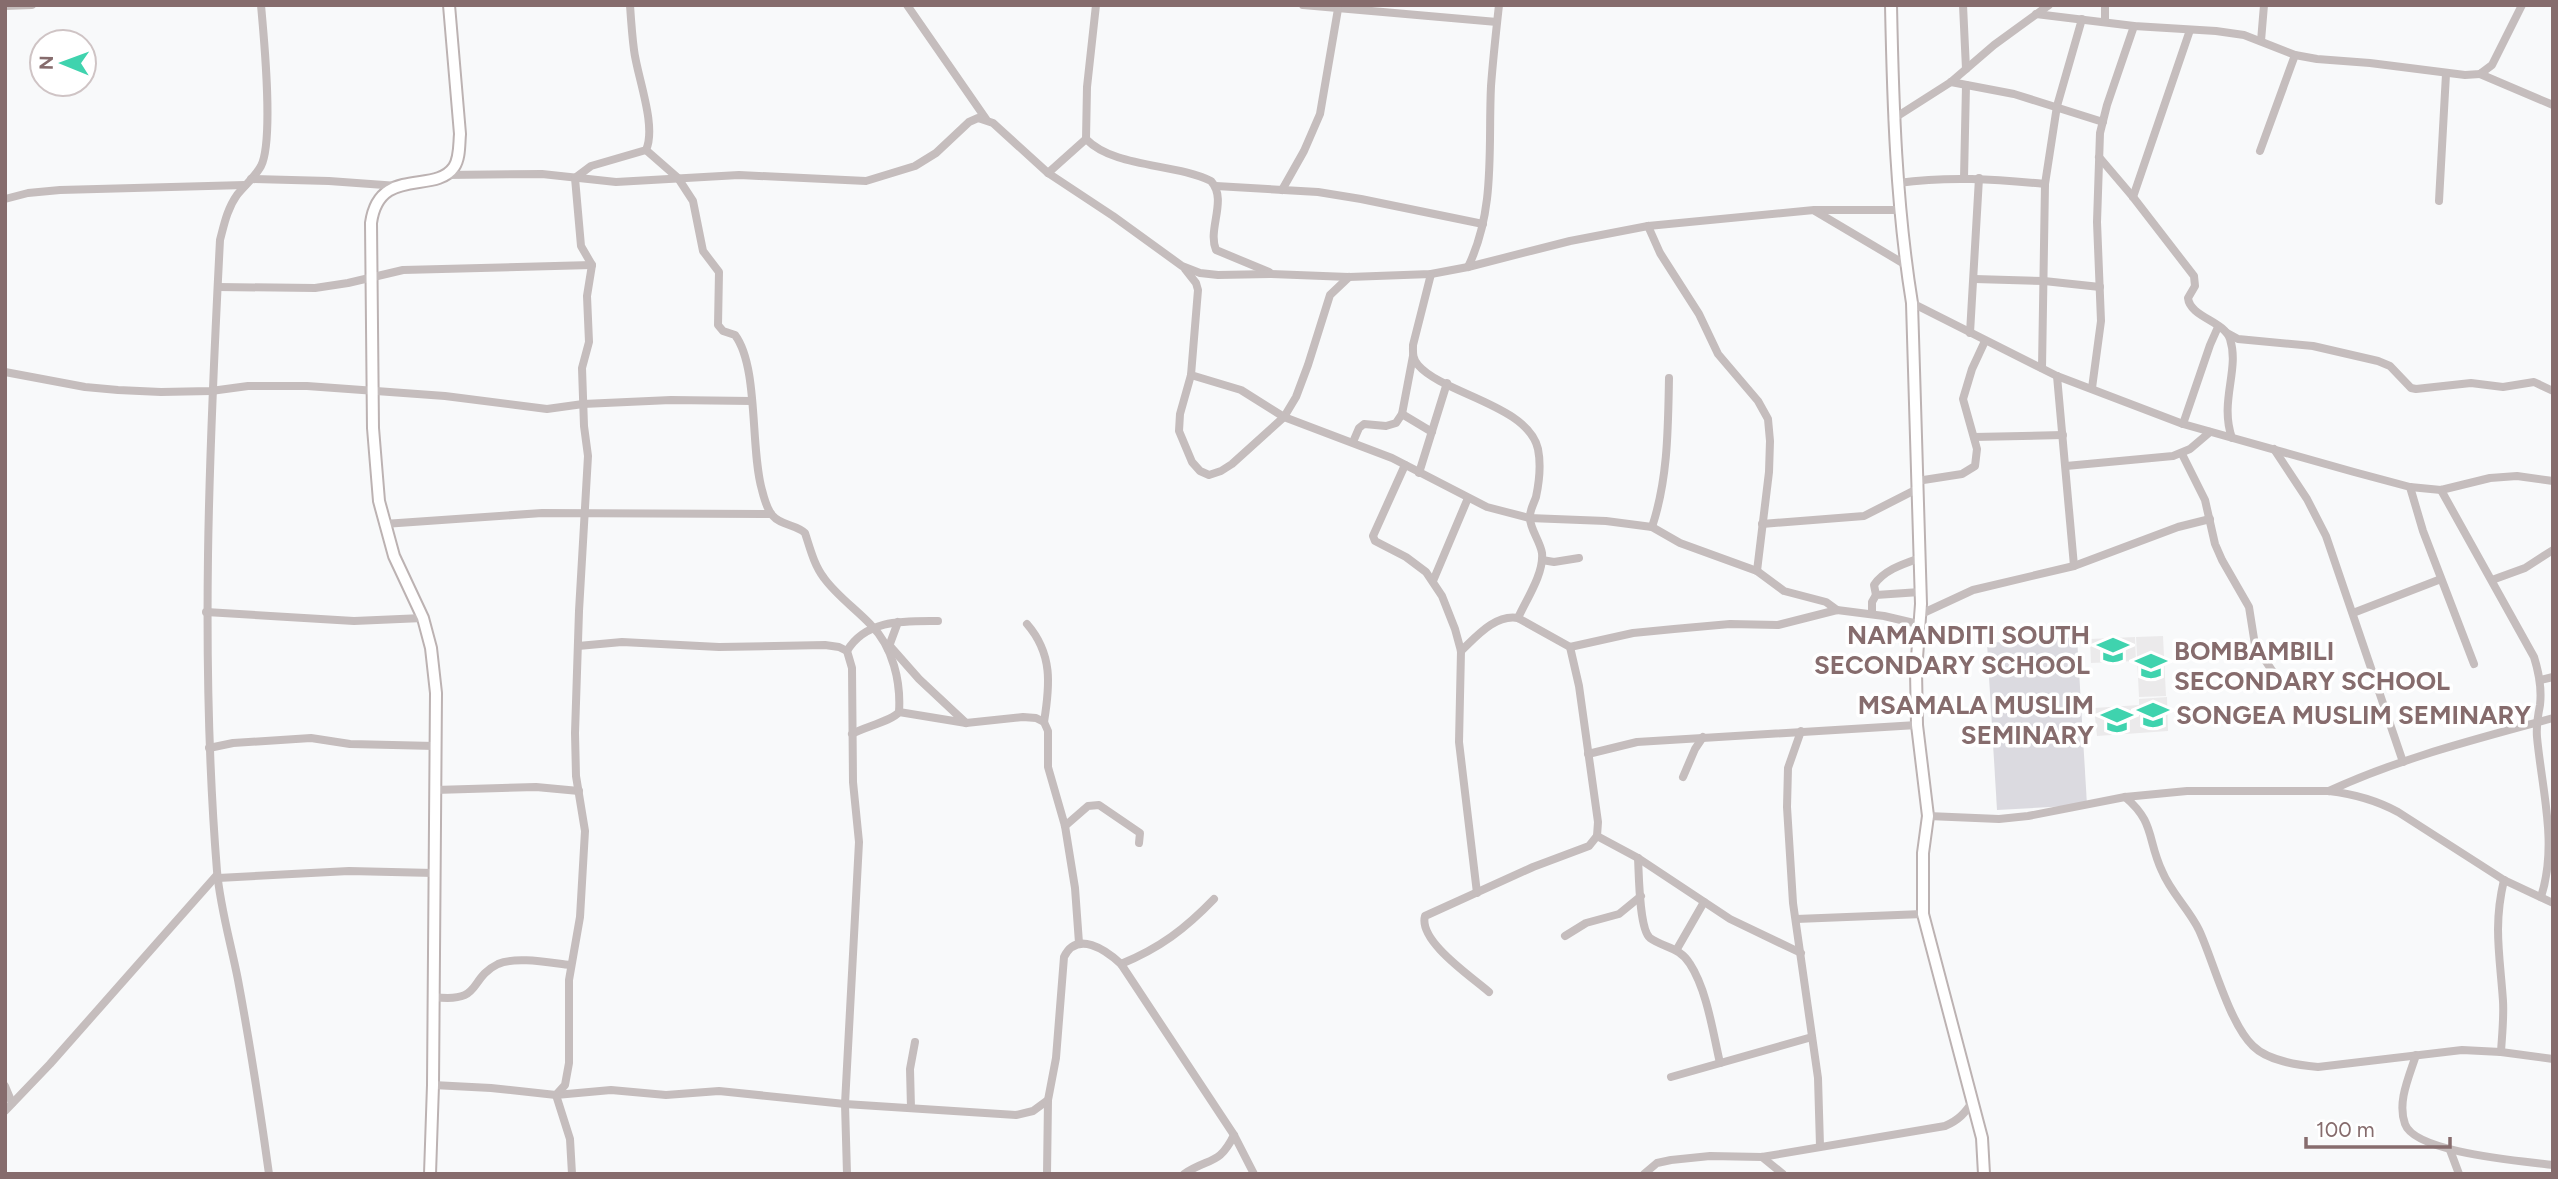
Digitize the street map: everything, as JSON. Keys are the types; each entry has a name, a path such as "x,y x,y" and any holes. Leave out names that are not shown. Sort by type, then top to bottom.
{"street":[{"path":"5,6 32,5"},
{"path":"261,5 265,50 266,139 261,165 235,198 225,217 220,240 211,391 206,612 209,748 218,876 254,1069 269,1174"},
{"path":"442,175 454,167 459,153 460,134 449,5"},
{"path":"575,178 591,166 646,150 649,144 648,121 634,52 630,5"},
{"path":"907,5 986,119 1048,173 1114,216 1182,266 1199,273 1349,277 1431,274 1570,241 1648,226 1814,210 1901,210"},
{"path":"1096,5 1087,87 1086,139 1093,147 1111,155 1204,178 1216,186 1318,192 1483,224"},
{"path":"1303,5 1497,22"},
{"path":"1468,267 1476,250 1489,192 1491,87 1499,5"},
{"path":"1891,5 1898,183 1912,303 1920,558 1917,725 1928,816 1923,864 1923,914 1982,1138 1984,1174"},
{"path":"1963,5 1966,69"},
{"path":"1894,120 1951,82 2049,5"},
{"path":"2105,5 2105,22"},
{"path":"2261,41 2264,5"},
{"path":"2480,74 2492,65 2522,5"},
{"path":"1282,190 1304,151 1320,114 1338,9"},
{"path":"2036,14 2244,35 2295,55 2446,74 2480,74 2553,105"},
{"path":"2042,368 2045,184 2057,106 2082,19"},
{"path":"2092,388 2101,321 2097,222 2103,122 2134,26"},
{"path":"2133,197 2190,30"},
{"path":"2260,151 2295,55"},
{"path":"2439,201 2446,74"},
{"path":"1951,82 2014,94 2103,122"},
{"path":"1965,178 1966,85"},
{"path":"5,199 28,193 60,190 248,182 329,181 398,186 442,175 542,174 616,182 739,176 866,181 915,166 936,153 969,122 978,118 986,119"},
{"path":"1048,173 1086,139"},
{"path":"646,150 678,178 693,201 703,251 718,268 719,325 723,331 735,335 738,340 752,401 758,477 771,514 780,522 803,529 815,564 824,579 874,627 888,647 919,679 966,723"},
{"path":"2099,157 2194,276 2195,286 2188,298 2190,306 2238,339 2313,346 2378,361 2390,366 2411,388 2416,389 2471,383 2503,387 2534,382 2553,391"},
{"path":"658,160 662,179"},
{"path":"556,1095 567,1079 569,1063 570,965 580,917 585,860 585,831 575,763 588,456 582,368 589,342 587,296 592,265 581,246 575,178"},
{"path":"1898,183 1937,178 1979,178 2045,184"},
{"path":"1970,333 1979,178"},
{"path":"398,186 381,198 372,213 374,452 384,524 404,581 423,618 431,648 436,693 433,1086 429,1174"},
{"path":"1216,186 1218,195 1212,241 1216,250 1271,274"},
{"path":"1814,210 1906,265"},
{"path":"1648,226 1660,253 1699,314 1718,354 1758,401 1768,419 1769,472 1757,572"},
{"path":"218,287 315,288 403,270 592,265"},
{"path":"1182,266 1196,283 1198,290 1191,375 1180,414 1179,431 1183,446 1200,471 1209,475 1221,471 1284,416 1296,397 1330,295 1349,277"},
{"path":"1353,442 1359,428 1364,424 1392,426 1402,414 1413,345 1431,274"},
{"path":"1975,279 2044,281 2100,287"},
{"path":"1912,303 2057,376 2210,432 2410,487 2441,490 2490,478 2517,476 2553,481"},
{"path":"2183,424 2218,327"},
{"path":"2227,333 2232,352 2226,412 2232,438"},
{"path":"1762,524 1864,516 1917,485 1962,474 1975,466 1977,449 1964,399 1972,369 1985,341"},
{"path":"1413,356 1425,371 1488,403 1532,434 1538,450 1539,473 1530,517 1542,551 1542,560 1518,618"},
{"path":"5,372 118,390 211,391 274,385 373,390 484,400 534,408 671,400 752,401"},
{"path":"1191,375 1241,390 1284,416 1405,465 1487,508 1530,517 1652,527 1680,543 1757,572 1784,591 1826,602 1837,610"},
{"path":"2057,376 2074,566"},
{"path":"1652,527 1665,471 1669,379"},
{"path":"1419,473 1447,383"},
{"path":"1402,414 1432,432"},
{"path":"2066,466 2157,460 2182,454 2210,432"},
{"path":"1974,438 2063,435"},
{"path":"2274,449 2318,516 2403,762"},
{"path":"2182,454 2199,485 2222,560 2249,607 2255,645 2273,672"},
{"path":"1405,465 1373,536 1375,541 1406,556 1426,572 1433,581 1455,629 1461,651 1459,742 1477,893"},
{"path":"2410,487 2418,519 2474,664"},
{"path":"2441,490 2534,656 2540,680 2540,704 2536,723 2550,792 2551,858 2548,879 2541,897"},
{"path":"1433,581 1468,498"},
{"path":"384,524 542,513 771,514"},
{"path":"1461,651 1500,619 1509,617 1518,618 1570,647 1633,633 1661,630 1730,624 1778,625 1837,610 1919,620 1973,590 2074,566 2161,533 2210,519"},
{"path":"2492,580 2525,568 2552,554"},
{"path":"1542,560 1554,562 1578,558"},
{"path":"1872,614 1872,602 1876,595 1874,585 1900,565 1920,558"},
{"path":"2353,613 2441,579"},
{"path":"1876,595 1920,592"},
{"path":"206,612 354,621 423,618"},
{"path":"847,651 860,634 874,627 898,622 938,621"},
{"path":"852,734 895,717 899,712 894,666 888,647 898,622"},
{"path":"1027,624 1043,647 1048,662 1049,680 1044,722 1048,731 1048,767 1065,826 1075,888 1079,943"},
{"path":"578,646 622,642 719,647 825,645 847,651 852,668 852,734 859,842 845,1104 847,1174"},
{"path":"1489,992 1442,953 1430,938 1423,922 1428,913 1533,867 1589,846 1597,836 1598,822 1579,686 1570,647"},
{"path":"2540,680 2553,677"},
{"path":"899,712 966,723 1023,717 1044,722"},
{"path":"2329,791 2368,773 2553,718"},
{"path":"1588,754 1637,742 1917,725"},
{"path":"1801,731 1788,768 1789,845 1796,919 1818,1078 1820,1146"},
{"path":"1683,777 1703,737"},
{"path":"209,748 233,743 311,738 349,744 435,746"},
{"path":"435,790 536,787 579,791"},
{"path":"1928,816 1999,819 2125,797 2187,791 2329,791 2369,799 2398,811 2504,880 2553,903"},
{"path":"2125,797 2144,817 2161,871 2192,917 2235,1018 2253,1046 2296,1065 2318,1067 2462,1050 2553,1059"},
{"path":"1065,826 1088,806 1099,805 1135,828 1139,833 1139,843"},
{"path":"1597,836 1638,858 1730,919 1801,953"},
{"path":"1638,858 1646,933 1651,939 1677,949 1689,962 1697,977 1720,1063"},
{"path":"5,1111 50,1064 183,911 218,876 349,871 434,873"},
{"path":"2501,1052 2503,1001 2497,920 2504,880"},
{"path":"1565,936 1587,923 1619,914 1641,896"},
{"path":"1121,964 1158,947 1194,920 1214,899"},
{"path":"1677,949 1704,902"},
{"path":"1796,919 1923,914"},
{"path":"1047,1174 1048,1100 1056,1058 1064,957 1068,949 1079,943 1106,950 1121,964 1257,1173"},
{"path":"434,997 457,999 466,996 487,973 502,963 512,961 570,965"},
{"path":"1671,1077 1812,1037"},
{"path":"911,1108 910,1069 915,1042"},
{"path":"2416,1055 2403,1095 2402,1111 2405,1126 2412,1135 2450,1150 2553,1165"},
{"path":"5,1086 12,1103"},
{"path":"433,1086 491,1088 556,1095 611,1090 666,1095 719,1091 845,1104 1016,1115 1033,1111 1048,1100"},
{"path":"556,1095 570,1139 572,1174"},
{"path":"1644,1174 1657,1163 1671,1160 1710,1156 1762,1157 1945,1126 1964,1115 1973,1101"},
{"path":"1184,1174 1219,1158 1227,1150 1234,1135"},
{"path":"2450,1150 2459,1174"},
{"path":"1762,1157 1783,1174"}],"shaded area":[{"name":"BOMBAMBILI SECONDARY SCHOOL","path":"2163,636 2166,696 2139,697 2136,637"},
{"path":"2077,637 2087,805 1997,810 1987,643"},
{"name":"NAMANDITI SOUTH SECONDARY SCHOOL","path":"2135,637 2136,661 2091,663 2090,639"},
{"path":"2167,697 2168,731 2097,736 2094,708 2139,705 2139,699"}],"place":[{"name":"NAMANDITI SOUTH SECONDARY SCHOOL","path":"2113,650"},
{"name":"BOMBAMBILI SECONDARY SCHOOL","path":"2151,666"},
{"name":"SONGEA MUSLIM SEMINARY","path":"2153,715"},
{"name":"MSAMALA MUSLIM SEMINARY","path":"2117,720"}]}
